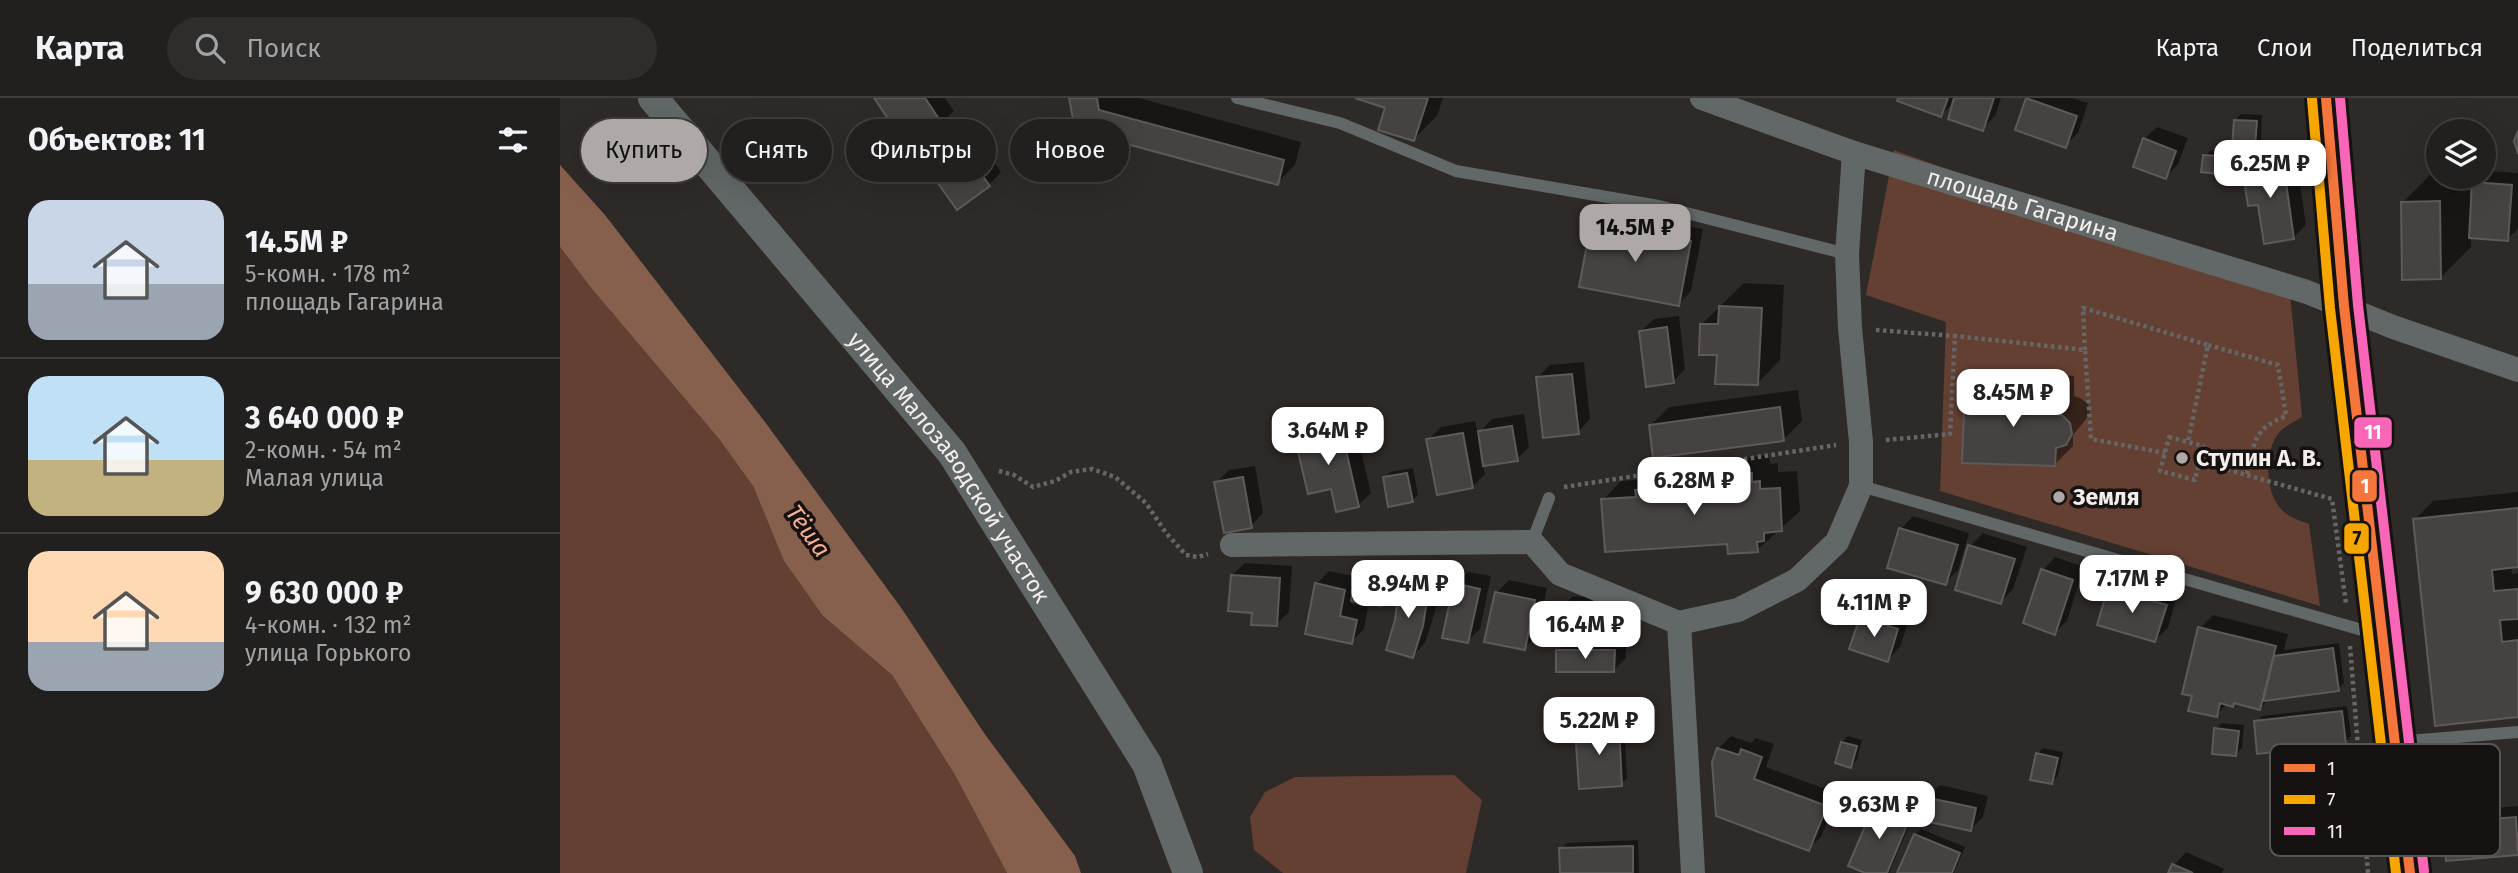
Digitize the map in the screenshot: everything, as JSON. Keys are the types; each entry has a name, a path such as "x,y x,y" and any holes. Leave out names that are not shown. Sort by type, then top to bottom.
{"street":[{"name":"улица Малозаводской участок","path":"653,98 952,453 1147,764 1188,873"},
{"name":"площадь Гагарина","path":"1702,98 1854,153 2307,292 2393,327 2518,370"},
{"path":"2326,98 2344,306 2395,742"},
{"path":"1232,545 1532,542 1560,574 1679,623 1738,610 1797,580 1837,542 1861,486 1861,442 1850,328 1847,254 1854,153"},
{"path":"1679,623 1696,872"}],"lane":[{"path":"1237,98 1340,123 1457,172 1659,206 1847,254"},
{"path":"1861,486 2383,636"},
{"path":"1532,542 1549,498"},
{"path":"2395,742 2518,732"}],"path":[{"path":"2165,453 2091,439 2083,308 2278,365 2286,416 2273,421 2259,432 2247,474"},
{"path":"1850,328 2085,350"},
{"path":"1549,498 1567,485 1861,442 1950,434 1955,336"},
{"path":"2188,442 2208,345"},
{"path":"2169,437 2203,446 2195,480 2160,471 2165,453 2169,437"},
{"path":"2200,462 2332,499 2347,612"},
{"path":"967,477 980,471 994,470 1014,475 1033,487 1055,481 1071,472 1092,469 1115,477 1146,503 1166,533 1186,555 1198,557 1232,545"},
{"path":"2350,645 2358,744"}],"shaded area":[{"path":"1894,150 2290,293 2302,417 2284,428 2274,440 2269,460 2269,481 2280,508 2290,516 2309,524 2320,606 1940,491 1946,322 1866,295"},
{"path":"560,247 592,289 719,439 753,486 784,561 823,616 892,675 955,775 1007,873 560,873"},
{"path":"1454,775 1482,800 1466,873 1283,873 1254,850 1250,817 1265,792 1295,777"}],"water":[{"name":"Тёша","path":"560,165 605,215 765,422 902,609 984,733 1075,856 1081,873 1007,873 955,775 892,675 823,616 784,561 753,486 719,439 592,289 560,247"}],"building":[{"path":"874,98 925,98 939,119 888,119"},
{"path":"1069,98 1097,98 1099,110 1284,160 1278,185 1129,145 1129,119 1073,119"},
{"path":"1355,98 1428,98 1414,141 1378,130 1385,108"},
{"path":"1898,98 1948,98 1941,117 1897,101"},
{"path":"1954,98 1994,98 1983,131 1948,119"},
{"path":"2026,98 2077,116 2066,148 2015,130"},
{"path":"2234,120 2257,121 2255,148 2232,147"},
{"path":"2518,131 2518,154 2514,141"},
{"path":"2143,138 2176,151 2166,179 2133,167"},
{"path":"2203,155 2233,157 2231,175 2201,172"},
{"path":"2283,161 2294,239 2264,244 2258,205 2248,206 2242,167"},
{"path":"937,182 987,182 990,186 957,210"},
{"path":"2496,184 2512,185 2508,241 2469,238 2472,189 2496,189"},
{"path":"2440,201 2441,279 2402,280 2401,202"},
{"path":"1591,223 1691,241 1679,306 1579,287"},
{"path":"1719,306 1762,308 1758,385 1715,384 1717,355 1699,355 1700,324 1718,324"},
{"path":"1667,327 1674,383 1646,387 1639,331"},
{"path":"1572,374 1579,434 1543,438 1536,377"},
{"path":"1965,390 2057,394 2056,414 2062,415 2070,423 2072,434 2066,445 2056,448 2055,466 1962,463"},
{"path":"1780,407 1784,441 1653,458 1649,425"},
{"path":"1512,426 1518,461 1483,466 1478,431"},
{"path":"1341,428 1359,507 1336,512 1331,489 1308,494 1295,439"},
{"path":"1463,433 1473,488 1437,495 1426,439"},
{"path":"1407,473 1413,502 1388,507 1383,477"},
{"path":"1752,473 1752,482 1760,481 1760,489 1780,488 1782,531 1764,533 1764,541 1757,542 1758,552 1728,554 1727,544 1605,552 1601,499 1636,497 1635,490 1722,484 1722,475"},
{"path":"1243,477 1252,528 1224,533 1214,482"},
{"path":"2518,508 2518,567 2492,570 2494,591 2518,589 2518,619 2500,620 2502,642 2518,640 2518,717 2435,726 2413,519"},
{"path":"1899,528 1958,545 1946,585 1887,568"},
{"path":"1968,545 2015,559 2001,604 1955,590"},
{"path":"2041,569 2073,580 2055,635 2023,623"},
{"path":"1356,572 1386,577 1381,606 1351,601"},
{"path":"1231,575 1280,578 1277,626 1251,625 1252,613 1228,611"},
{"path":"1400,582 1429,588 1423,626 1413,658 1386,650 1395,620"},
{"path":"1315,583 1345,590 1340,616 1357,620 1352,644 1305,634"},
{"path":"1454,583 1480,589 1468,643 1442,638"},
{"path":"2108,588 2167,605 2155,642 2097,625"},
{"path":"1495,592 1535,600 1525,650 1484,642"},
{"path":"1559,608 1618,613 1615,646 1556,642"},
{"path":"1860,617 1898,629 1888,662 1849,649"},
{"path":"2198,627 2276,646 2260,710 2234,703 2233,707 2220,703 2217,717 2188,711 2192,696 2182,694"},
{"path":"2333,648 2339,691 2263,701 2274,656"},
{"path":"1556,650 1615,650 1614,672 1556,672"},
{"path":"2342,711 2346,744 2270,744 2270,753 2257,754 2254,721"},
{"path":"1619,725 1622,786 1579,789 1575,728"},
{"path":"2214,728 2239,731 2236,756 2212,754"},
{"path":"1841,742 1857,746 1851,768 1835,763"},
{"path":"1717,748 1739,755 1741,749 1762,757 1754,779 1827,806 1809,851 1716,816 1712,762"},
{"path":"2036,753 2058,758 2052,784 2030,780"},
{"path":"1925,797 1976,808 1971,831 1920,820"},
{"path":"1875,803 1910,818 1887,873 1865,873 1848,866"},
{"path":"2516,817 2518,855 2446,861 2446,856 2500,856 2500,818"},
{"path":"1914,834 1960,853 1952,873 1897,873"},
{"path":"1633,846 1633,873 1560,873 1559,848"},
{"path":"2172,864 2193,873 2168,873"}],"transit line":[{"name":"1","path":"2326,98 2344,306 2395,744"},
{"name":"11","path":"2340,98 2358,305 2409,744"},
{"name":"7","path":"2312,99 2330,308 2381,744"},
{"name":"7","path":"2394,856 2396,873"},
{"name":"1","path":"2408,856 2410,873"},
{"name":"11","path":"2422,856 2424,871"}],"place":[{"name":"Ступин А. В.","path":"2182,458"},
{"name":"Земля","path":"2059,497"}]}
